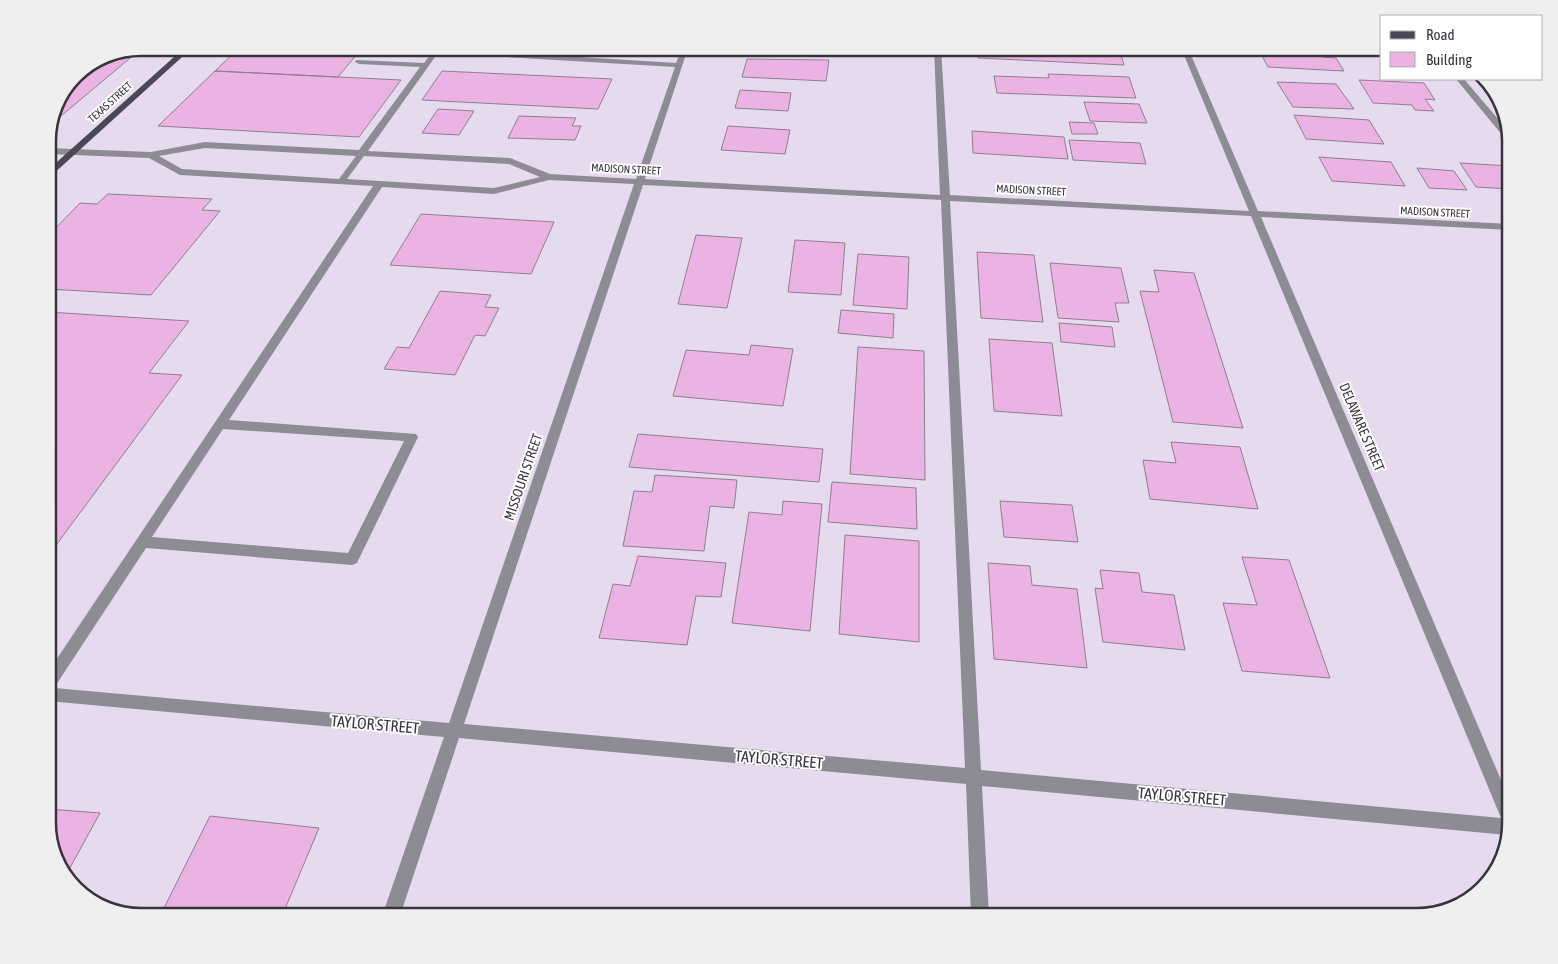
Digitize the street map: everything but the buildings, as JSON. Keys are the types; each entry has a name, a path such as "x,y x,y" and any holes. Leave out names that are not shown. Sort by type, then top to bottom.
{"main road":[{"name":"TEXAS STREET","path":"56,166 179,56"}],"street":[{"path":"341,182 432,56"},
{"path":"543,56 679,65"},
{"name":"MISSOURI STREET","path":"394,908 682,56"},
{"path":"938,56 980,908"},
{"name":"DELAWARE STREET","path":"1188,56 1502,800"},
{"path":"359,62 425,65"},
{"path":"1461,80 1501,129"},
{"name":"MADISON STREET","path":"56,151 151,155 205,145 361,153 510,161 550,177"},
{"name":"MADISON STREET","path":"151,155 180,172 341,182 494,190 550,177 1502,227"},
{"path":"56,672 379,184"},
{"path":"142,542 352,559 412,437 220,424"},
{"name":"TAYLOR STREET","path":"56,695 454,732 974,776 1502,826"}]}
